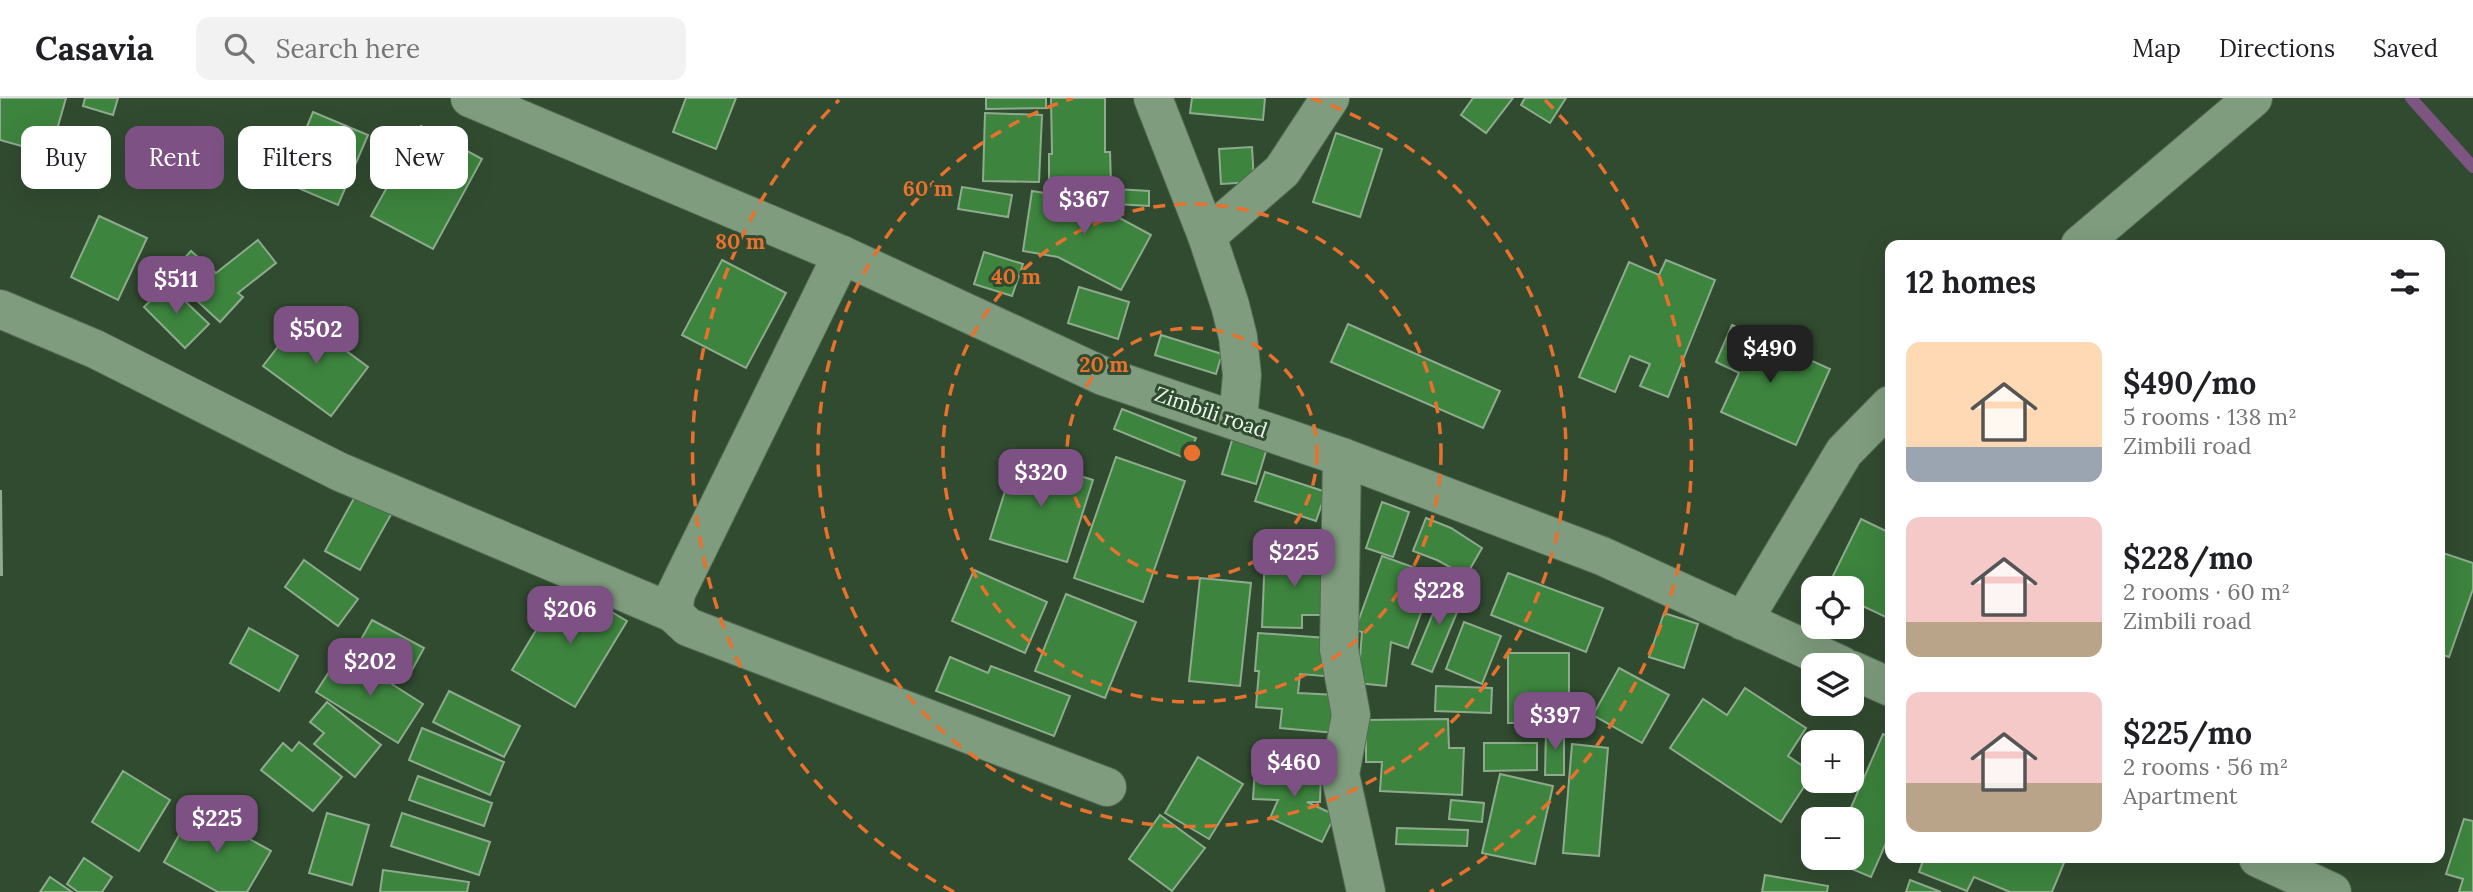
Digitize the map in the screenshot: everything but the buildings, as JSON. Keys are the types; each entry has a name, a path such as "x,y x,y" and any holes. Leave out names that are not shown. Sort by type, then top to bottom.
{"street":[{"name":"Zimbili road","path":"470,98 842,256 1103,376 1342,457 1602,556 1814,653"},
{"path":"1153,98 1207,236 1230,305 1238,337 1242,375 1238,421"},
{"path":"1207,236 1282,171 1330,98"},
{"path":"2086,240 2253,98"},
{"path":"673,613 676,593 842,256"},
{"path":"0,309 107,354 340,472 673,613 688,627 1107,787"},
{"path":"1744,621 1844,452 1885,409"},
{"path":"1342,457 1339,649 1351,715 1340,774 1367,892"},
{"path":"1864,676 1885,686"},
{"path":"2269,863 2332,892"}],"waterway":[{"path":"2411,98 2473,167"}]}
